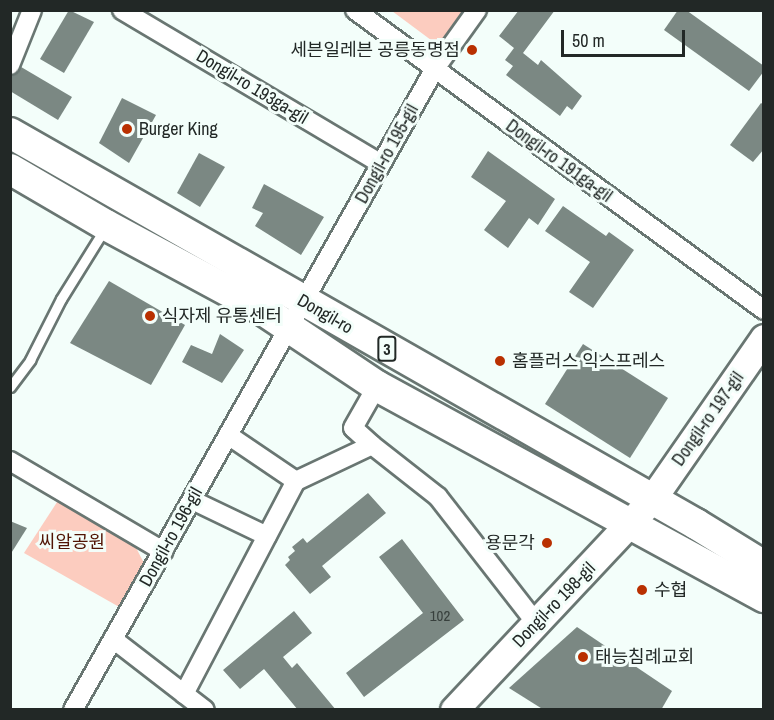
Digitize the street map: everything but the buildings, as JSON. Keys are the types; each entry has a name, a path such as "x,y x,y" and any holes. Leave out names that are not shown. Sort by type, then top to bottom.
{"main road":[{"name":"Dongil-ro","path":"10,133 296,314 652,499 753,566"},
{"name":"Dongil-ro","path":"10,169 106,225 260,308 296,314 377,386 630,524 753,566"},
{"path":"753,566 764,598"}],"street":[{"path":"10,65 32,10"},
{"name":"Dongil-ro 193ga-gil","path":"122,10 381,164"},
{"name":"Dongil-ro 191ga-gil","path":"356,10 434,70 764,310"},
{"name":"Dongil-ro 195-gil","path":"296,314 434,70 477,10"},
{"name":"Dongil-ro 196-gil","path":"73,710 296,314"},
{"name":"Dongil-ro 197-gil","path":"652,499 764,338"},
{"path":"377,386 353,428 438,497 536,623"},
{"path":"228,435 296,481"},
{"path":"184,694 296,481 372,445"},
{"path":"10,461 163,551"},
{"name":"Dongil-ro 198-gil","path":"454,710 652,499"},
{"path":"192,500 267,536"},
{"path":"113,639 205,710"}],"lane":[{"path":"10,387 30,360 62,299 99,241 106,225"}],"green space":[{"path":"392,11 464,11 439,46"},
{"name":"씨알공원","path":"61,496 132,540 145,565 121,608 24,553"}],"place":[{"name":"세븐일레븐 공릉동명점","path":"472,50"},
{"name":"Burger King","path":"127,129"},
{"name":"식자제 유통센터","path":"150,316"},
{"name":"홈플러스 익스프레스","path":"500,361"},
{"name":"용문각","path":"547,543"},
{"name":"수협","path":"642,590"},
{"name":"태능침례교회","path":"583,657"}]}
